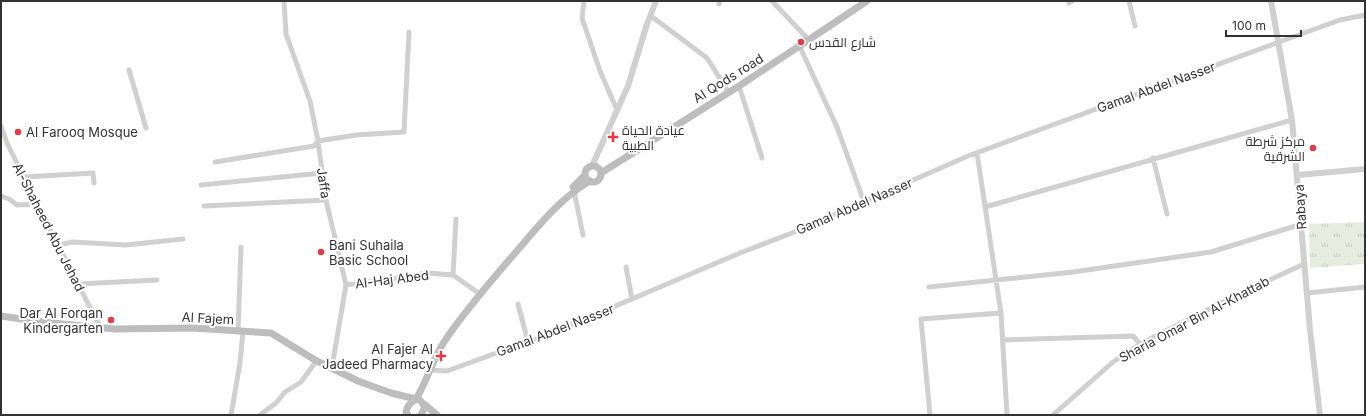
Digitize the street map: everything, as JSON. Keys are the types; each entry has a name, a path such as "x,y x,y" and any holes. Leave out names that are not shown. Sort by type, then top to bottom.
{"main road":[{"name":"Al Qods road","path":"600,173 729,93 867,1"},
{"path":"421,415 425,409 421,402 424,386 446,339 474,301 479,293 491,274 526,234 585,175 586,169 592,166 597,167 600,173 597,180 590,181 574,191 479,293"},
{"path":"585,175 590,181"},
{"name":"Al Fajem","path":"1,316 42,322 115,329 192,328 271,333 317,360 358,381 421,402"},
{"path":"400,395 406,400 408,406 406,412 408,415"},
{"path":"400,415 408,406 421,402"},
{"path":"421,402 436,415"}],"street":[{"name":"Jaffa","path":"284,1 286,34 310,101 318,141 326,200 346,285 332,367"},
{"path":"584,1 582,18 600,70 617,110"},
{"path":"592,166 628,86 656,1"},
{"path":"772,1 808,39"},
{"path":"1129,1 1135,26"},
{"name":"Rabaya","path":"1271,1 1292,120 1298,175 1304,264 1320,415"},
{"name":"Gamal Abdel Nasser","path":"432,370 447,371 528,342 864,202 977,153 1340,20 1365,15"},
{"path":"651,16 707,58 729,93"},
{"path":"215,162 314,146 318,141 356,135 404,132 409,32"},
{"path":"799,45 837,127 864,202"},
{"path":"129,70 146,128"},
{"path":"739,86 762,158"},
{"path":"985,207 1153,158 1292,120"},
{"name":"Al-Shaheed Abu Jehad","path":"1,126 7,143 37,204 100,327"},
{"path":"977,153 1001,313 1007,415"},
{"path":"1153,158 1167,214"},
{"path":"1298,175 1365,169"},
{"path":"24,177 93,172 94,183"},
{"path":"201,185 322,173"},
{"path":"574,191 583,236"},
{"path":"1,196 9,199 17,205 37,204"},
{"path":"204,206 326,200"},
{"path":"456,219 453,275 479,293"},
{"path":"930,287 1073,272 1211,252 1302,224"},
{"path":"58,245 73,242 126,245 183,239"},
{"path":"231,415 240,362 242,247"},
{"name":"Sharia Omar Bin Al-Khattab","path":"1053,415 1113,362 1140,344 1233,297 1304,264"},
{"path":"626,267 632,298"},
{"name":"Al-Haj Abed","path":"346,285 392,280 427,273 453,275"},
{"path":"78,284 157,280"},
{"path":"1307,293 1365,287"},
{"path":"518,304 528,342"},
{"path":"930,415 921,319 1001,313"},
{"path":"1003,340 1133,336 1140,344"},
{"path":"260,415 276,403 285,392 301,382 317,360"}],"green space":[{"path":"1365,222 1365,264 1310,268 1309,224"}],"place":[{"name":"شارع القدس","path":"801,42"},
{"name":"Al Farooq Mosque","path":"18,132"},
{"name":"عيادة الحياة الطبية","path":"613,137"},
{"name":"مركز شرطة الشرقية","path":"1313,148"},
{"name":"Bani Suhaila Basic School","path":"321,252"},
{"name":"Dar Al Forqan Kindergarten","path":"111,320"},
{"name":"Al Fajer Al Jadeed Pharmacy","path":"441,356"}]}
